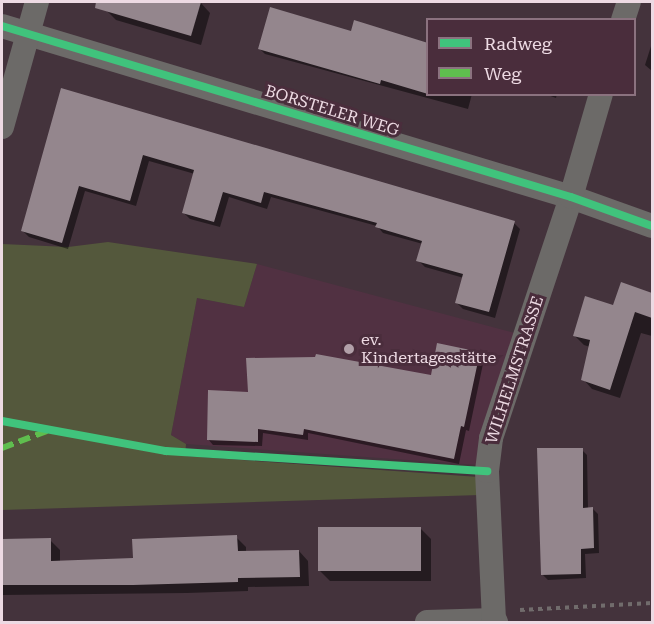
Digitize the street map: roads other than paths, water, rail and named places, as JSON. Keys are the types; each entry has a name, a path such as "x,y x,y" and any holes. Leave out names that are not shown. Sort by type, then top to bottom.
{"street":[{"path":"2,127 37,2"},
{"path":"624,18 629,2"},
{"name":"BORSTELER WEG","path":"2,26 571,197 652,226"},
{"name":"WILHELMSTRASSE","path":"495,621 487,471 490,438 571,197 600,96"},
{"path":"427,622 495,621"}],"place":[{"name":"ev. Kindertagesstätte","path":"349,349"}]}
